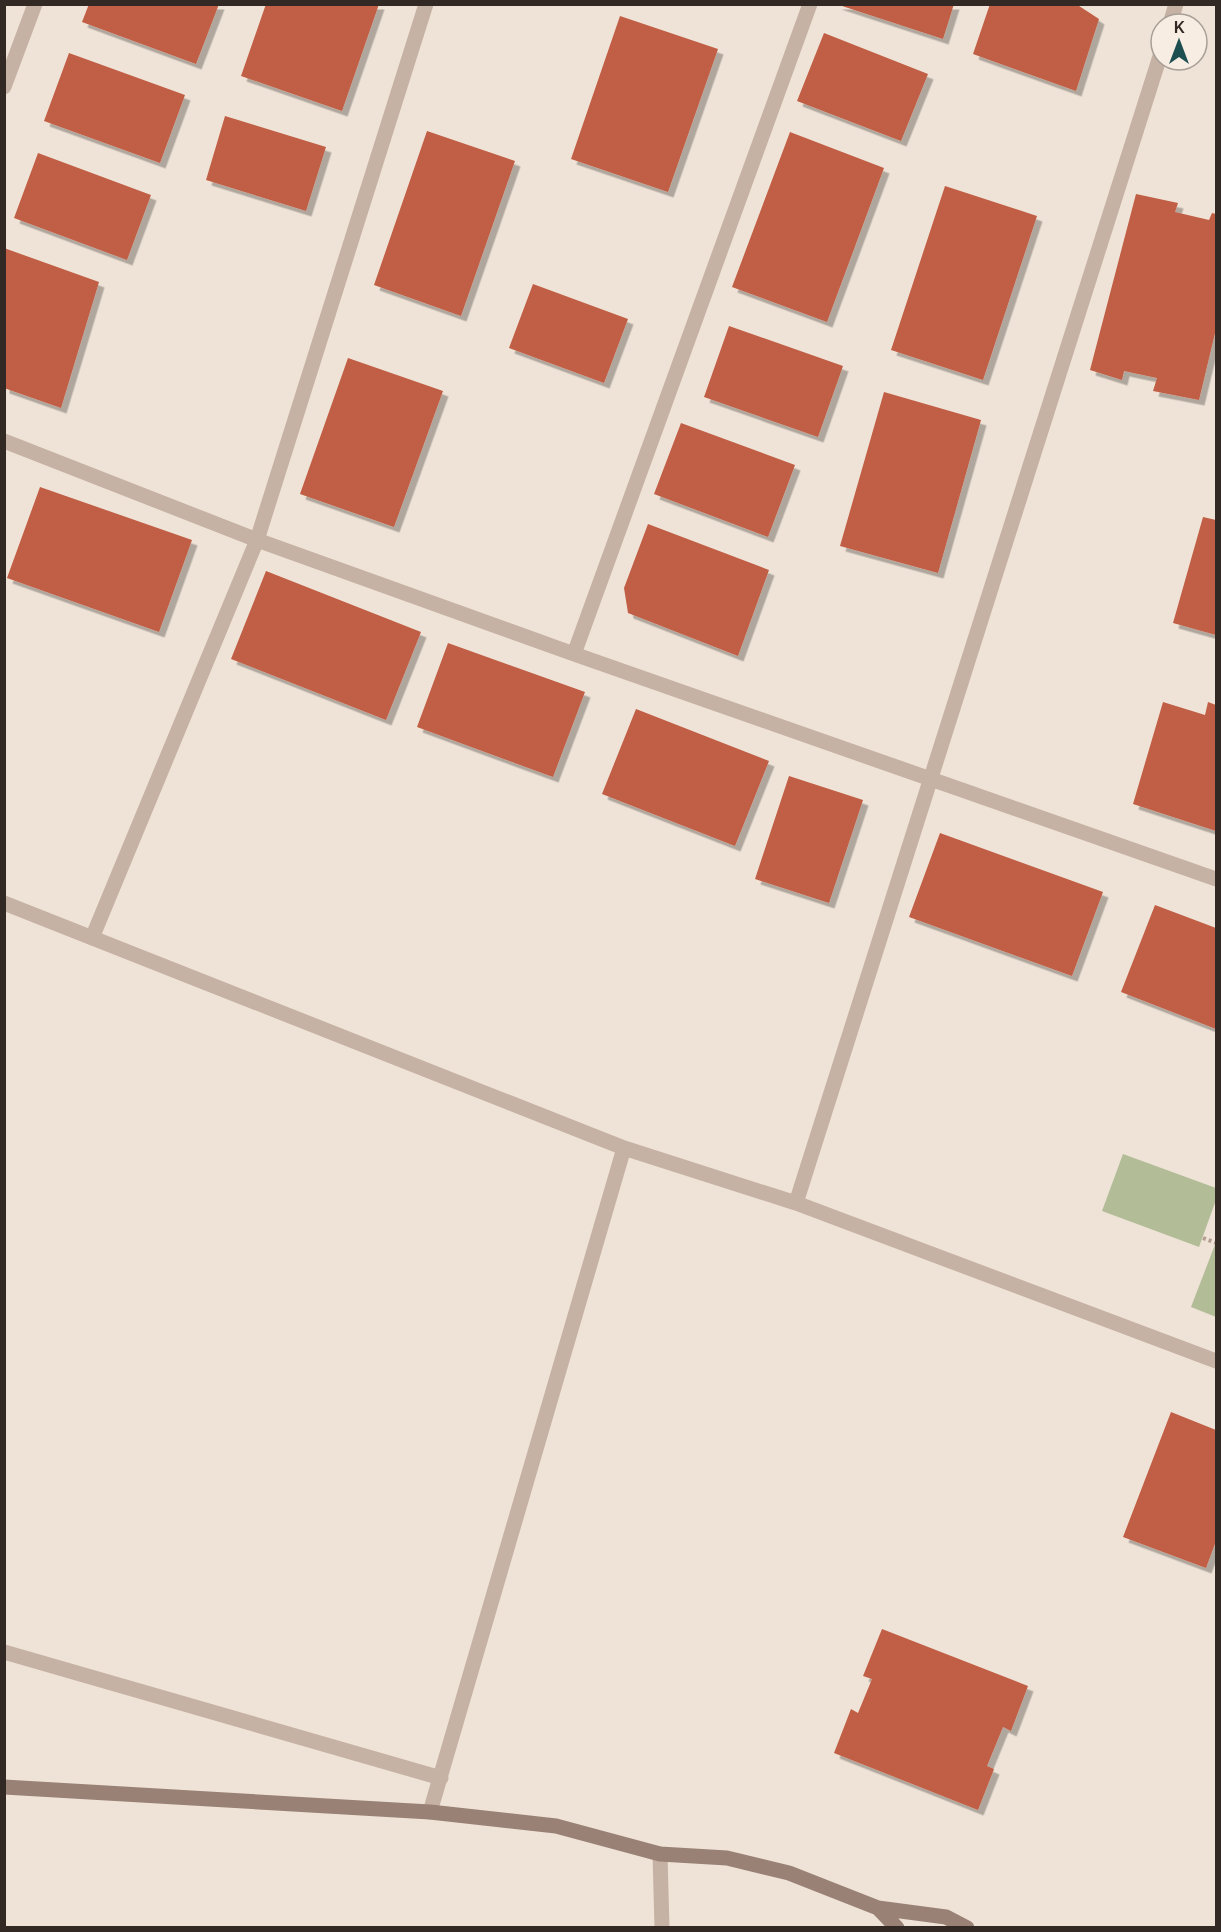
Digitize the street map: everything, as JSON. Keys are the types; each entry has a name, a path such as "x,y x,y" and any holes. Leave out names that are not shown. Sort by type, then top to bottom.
{"street":[{"path":"4,87 35,4"},
{"path":"92,938 257,540 426,4"},
{"path":"574,654 810,4"},
{"path":"796,1203 1155,72"},
{"path":"4,441 257,540 574,654 1216,879"},
{"path":"4,903 624,1148 796,1203 1216,1361"},
{"path":"430,1812 624,1148"},
{"path":"4,1652 441,1778"},
{"path":"4,1786 430,1812 556,1826 660,1854 727,1858 789,1873 878,1908 946,1917 967,1928"},
{"path":"660,1854 662,1928"},
{"path":"878,1908 897,1928"}],"path":[{"path":"1203,1238 1216,1244"}],"green space":[{"path":"1123,1154 1216,1188 1216,1200 1199,1247 1102,1211"},
{"path":"1216,1242 1216,1317 1191,1307"}],"building":[{"path":"89,4 219,4 196,64 82,22"},
{"path":"266,4 379,4 342,111 241,76"},
{"path":"836,4 954,4 943,39"},
{"path":"990,4 1076,4 1099,19 1076,91 973,54"},
{"path":"620,16 718,49 668,192 571,159"},
{"path":"824,33 928,74 901,141 797,101"},
{"path":"69,53 185,95 160,163 44,121"},
{"path":"225,116 326,147 306,211 206,180"},
{"path":"427,131 515,161 461,316 374,285"},
{"path":"790,132 884,168 827,322 732,287"},
{"path":"38,153 151,195 127,260 14,218"},
{"path":"945,186 1037,216 983,380 891,350"},
{"path":"1136,194 1178,203 1175,212 1209,220 1212,213 1216,214 1216,329 1199,400 1153,391 1157,378 1124,371 1122,380 1090,370"},
{"path":"4,248 99,282 61,408 4,388"},
{"path":"533,284 628,319 604,383 509,348"},
{"path":"729,326 843,366 818,437 704,397"},
{"path":"348,358 443,391 394,527 300,494"},
{"path":"884,392 981,420 938,573 840,546"},
{"path":"681,423 795,465 768,537 654,494"},
{"path":"40,487 192,540 159,632 7,578"},
{"path":"1203,517 1216,520 1216,635 1173,623"},
{"path":"648,524 769,570 738,656 628,613 624,588"},
{"path":"266,571 421,632 386,720 231,659"},
{"path":"448,643 585,692 553,777 417,727"},
{"path":"1163,702 1205,715 1208,702 1216,705 1216,831 1133,804"},
{"path":"636,709 769,761 735,846 602,794"},
{"path":"789,776 863,800 829,903 755,879"},
{"path":"940,833 1103,892 1072,976 909,917"},
{"path":"1155,905 1216,928 1216,1029 1121,992"},
{"path":"1171,1412 1216,1430 1216,1541 1206,1568 1123,1537"},
{"path":"882,1629 1028,1686 1011,1731 1003,1727 987,1766 994,1769 978,1810 834,1753 851,1709 858,1713 872,1679 863,1676"}]}
